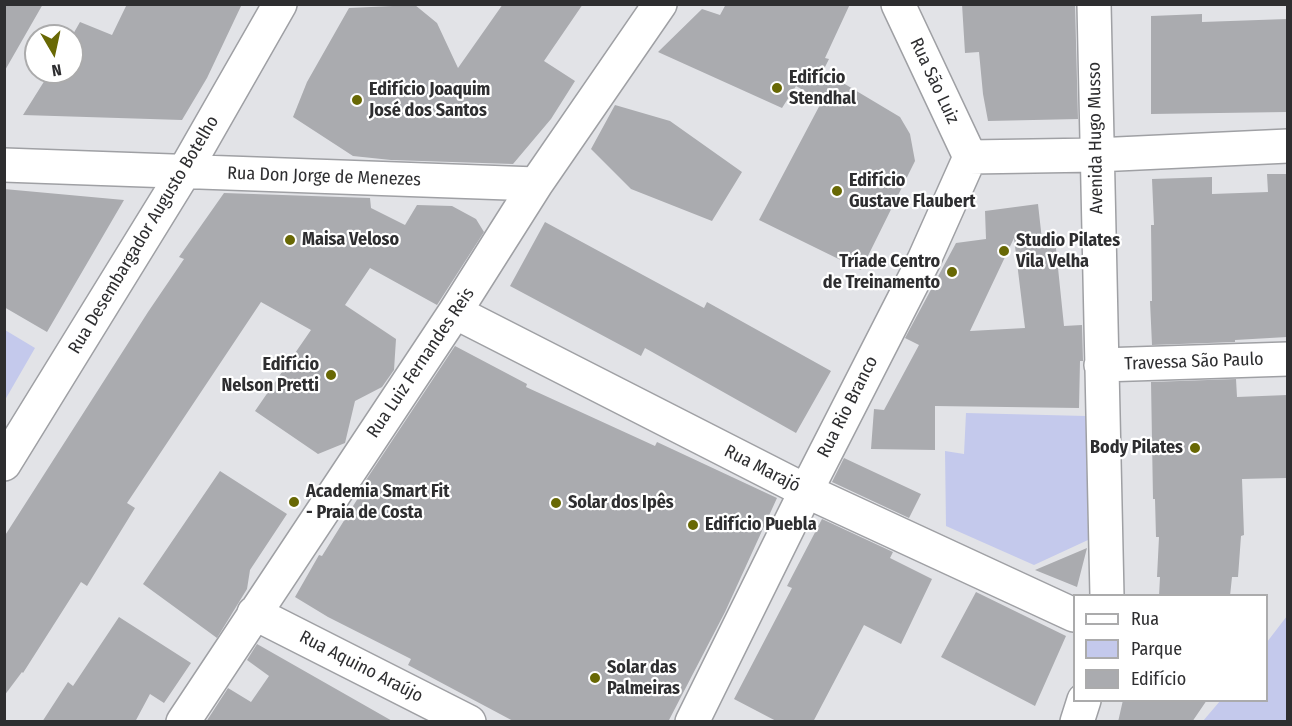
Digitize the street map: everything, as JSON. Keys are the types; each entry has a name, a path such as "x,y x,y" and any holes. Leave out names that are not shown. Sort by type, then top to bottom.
{"street":[{"name":"Rua Desembargador Augusto Botelho","path":"4,464 184,172 280,4"},
{"name":"Rua Luiz Fernandes Reis","path":"183,722 455,312 536,184 660,4"},
{"name":"Rua São Luiz","path":"898,4 970,157"},
{"name":"Avenida Hugo Musso","path":"1094,4 1107,594"},
{"path":"970,157 1096,155 1287,146"},
{"name":"Rua Rio Branco","path":"692,722 924,260 970,157"},
{"name":"Rua Don Jorge de Menezes","path":"4,165 536,184"},
{"name":"Rua Marajó","path":"455,312 806,491 1073,615"},
{"name":"Travessa São Paulo","path":"1101,364 1287,359"},
{"name":"Rua Aquino Araújo","path":"254,613 469,722"},
{"path":"1077,722 1083,702"}],"green space":[{"path":"5,330 35,348 5,400"},
{"path":"966,413 1086,416 1088,540 1034,565 946,526 945,451 964,454"},
{"path":"1287,616 1287,721 1203,721 1219,702 1268,702 1268,641"}],"building":[{"path":"4,4 43,4 32,24 24,24 24,37 4,72"},
{"path":"127,4 242,4 207,78 182,120 23,115 42,84 84,84 84,24 79,24 80,22 112,35"},
{"path":"503,4 583,4 544,61 575,81 551,119 513,164 391,160 353,156 293,117 307,82 349,8 415,5 437,23 458,68"},
{"path":"726,4 850,4 825,58 829,59 823,71 900,117 910,134 915,161 861,270 759,220 822,101 796,86 782,108 658,52 702,9 720,15"},
{"path":"962,4 1075,4 1078,119 988,121 979,52 965,53"},
{"path":"1202,14 1202,22 1287,19 1287,112 1151,114 1151,16"},
{"path":"615,105 670,121 742,172 712,221 631,189 591,149"},
{"path":"1267,174 1287,174 1287,337 1235,340 1235,342 1152,345 1151,225 1154,225 1152,179 1212,177 1212,194 1268,192"},
{"path":"4,189 124,200 47,332 4,307"},
{"path":"224,193 370,198 371,208 405,225 417,205 452,206 476,219 484,232 437,305 370,268 345,305 396,339 394,370 382,387 355,401 345,443 318,454 255,411 311,330 261,302 127,503 135,508 87,586 81,582 23,673 4,696 4,537 184,259 179,257"},
{"path":"1038,204 1042,240 1055,239 1064,326 1082,325 1083,361 1080,361 1079,408 935,406 935,450 871,449 874,409 884,410 919,345 905,338 956,243 986,239 985,211","holes":["1014,238 1025,328 970,331"]},
{"path":"545,222 704,308 707,302 831,371 796,433 645,348 641,356 510,286"},
{"path":"455,346 527,384 526,387 655,446 657,442 777,498 725,612 668,722 515,722 408,665 411,659 328,617 295,597 319,555 322,556 368,482 366,480"},
{"path":"1236,379 1237,397 1287,395 1287,478 1242,479 1244,535 1241,536 1238,577 1232,577 1230,594 1159,594 1160,577 1157,577 1159,537 1156,537 1155,499 1153,499 1151,382"},
{"path":"844,458 921,494 909,518 832,482"},
{"path":"220,471 287,514 250,570 247,589 217,638 143,584"},
{"path":"822,519 893,552 890,558 932,579 901,644 864,625 813,722 778,722 734,699 792,588 787,586"},
{"path":"1087,548 1077,587 1035,570"},
{"path":"976,592 1066,636 1035,706 941,657"},
{"path":"119,617 191,663 164,703 150,694 135,722 42,722 68,682 73,686"},
{"path":"257,644 394,722 206,722 228,688 251,702 269,676 247,660"},
{"path":"1123,702 1206,702 1192,722 1118,722"}],"place":[{"name":"Edifício Stendhal","path":"777,88"},
{"name":"Edifício Joaquim José dos Santos","path":"357,100"},
{"name":"Edifício Gustave Flaubert","path":"837,191"},
{"name":"Maisa Veloso","path":"290,240"},
{"name":"Studio Pilates Vila Velha","path":"1004,251"},
{"name":"Tríade Centro de Treinamento","path":"952,272"},
{"name":"Edifício Nelson Pretti","path":"331,375"},
{"name":"Body Pilates","path":"1195,448"},
{"name":"Academia Smart Fit - Praia de Costa","path":"294,502"},
{"name":"Solar dos Ipês","path":"556,503"},
{"name":"Edifício Puebla","path":"693,525"},
{"name":"Solar das Palmeiras","path":"595,678"}]}
